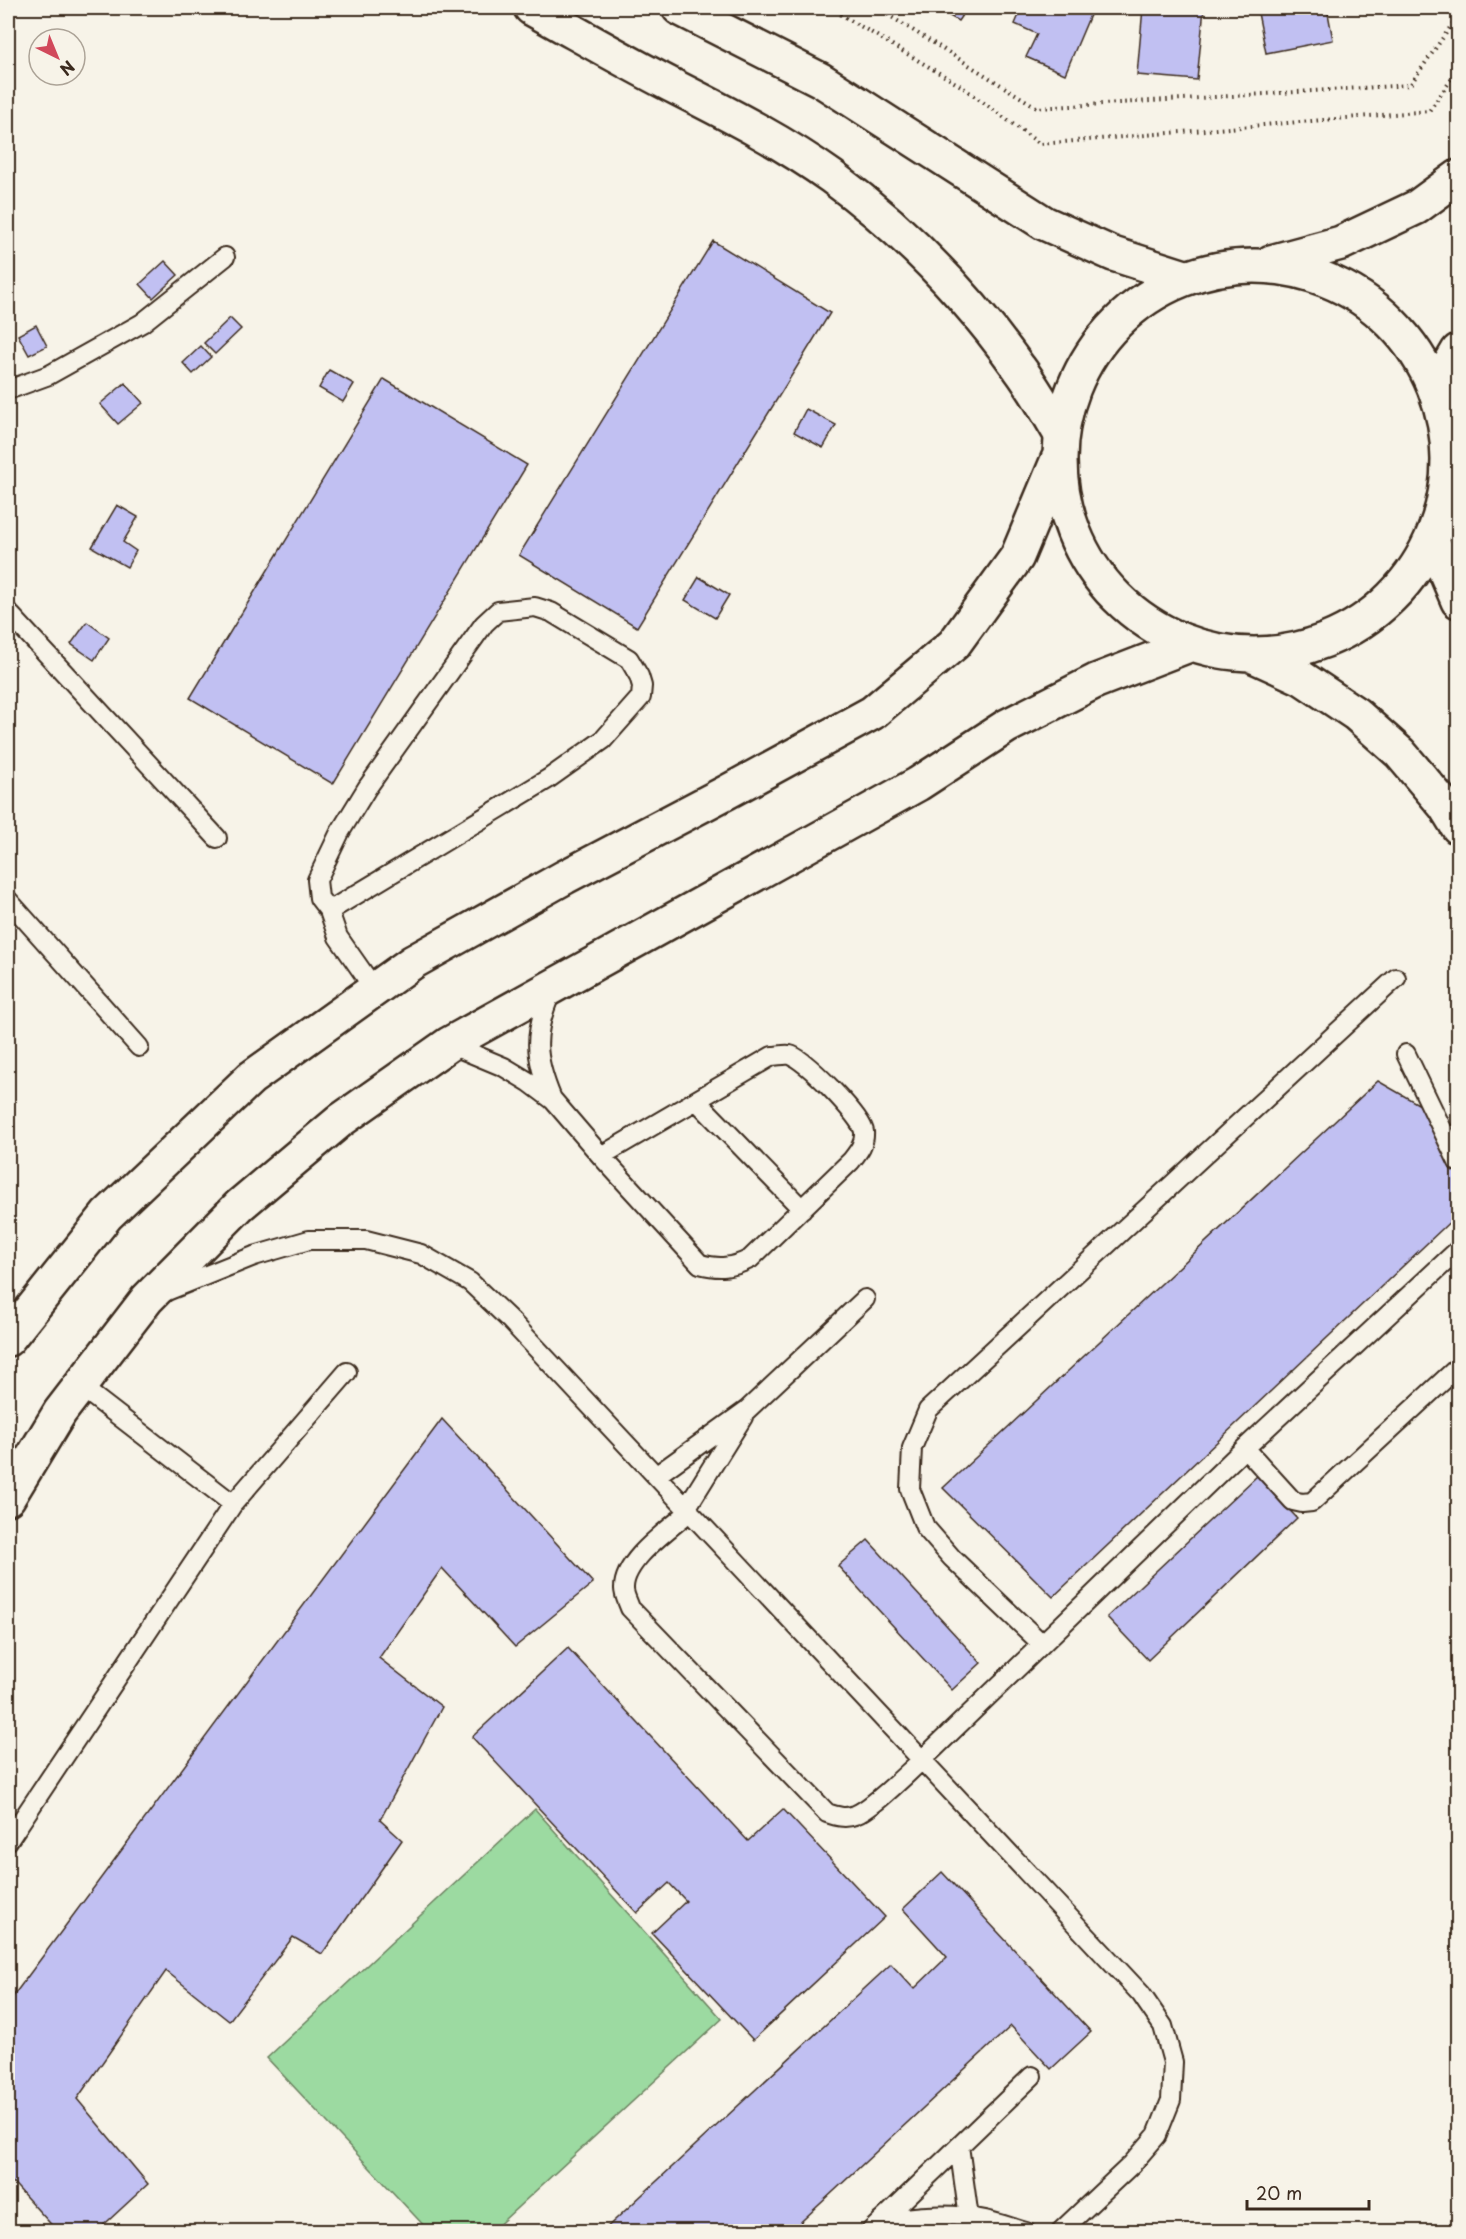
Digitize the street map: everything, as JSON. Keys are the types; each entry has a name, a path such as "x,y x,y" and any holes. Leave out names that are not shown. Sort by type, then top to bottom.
{"street":[{"path":"531,8 679,89 758,129 832,177 867,204 923,254 974,309 1020,369 1059,446 1067,519 1094,573 1136,617 1190,645 1252,656 1302,678 1356,714 1400,753 1445,806 1458,827"},
{"path":"679,8 821,80 1044,223 1113,254 1185,277"},
{"path":"8,1339 107,1215 242,1086 413,962 565,877 728,792 872,713 954,644 1017,557 1059,446 1082,367 1126,314 1185,277 1222,267 1259,265 1341,243 1417,207 1458,177"},
{"path":"1252,656 1296,651 1339,636 1377,612 1408,579 1432,540 1447,491 1448,439 1436,388 1408,339 1366,300 1316,274 1259,265"},
{"path":"1436,388 1458,351"},
{"path":"1432,540 1458,601"},
{"path":"8,1498 60,1412 147,1299 249,1197 341,1120 449,1044 918,784 1007,726 1096,681 1190,645"}],"lane":[{"path":"8,390 49,375 142,323 225,257"},
{"path":"329,911 548,779 603,740 641,697 642,686 639,676 629,658 551,612 535,606 498,611 484,624 367,788 340,832 317,880 320,898 329,911 338,937 375,990"},
{"path":"8,612 217,838"},
{"path":"8,900 139,1047"},
{"path":"1042,1644 952,1558 925,1527 910,1489 912,1448 928,1410 1396,978"},
{"path":"553,1100 541,1073 537,1043 542,1014 554,987"},
{"path":"449,1044 504,1067 553,1100 601,1156 700,1264 717,1268 734,1266 750,1259 851,1161 862,1147 864,1130 854,1111 806,1065 791,1055 772,1056 601,1156"},
{"path":"1406,1054 1458,1162"},
{"path":"697,1101 802,1209"},
{"path":"147,1299 254,1256 309,1240 366,1240 421,1254 470,1282 511,1321 1141,1994 1163,2026 1173,2062 1172,2100 1157,2135 1132,2164 1060,2232"},
{"path":"747,1410 689,1509 639,1557 627,1572 624,1590 630,1608 826,1814 841,1818 855,1815 869,1806 922,1760 1245,1448 1458,1250"},
{"path":"657,1475 747,1410 865,1299"},
{"path":"1245,1448 1293,1501 1312,1502 1458,1367"},
{"path":"8,1841 233,1504 347,1372"},
{"path":"80,1386 233,1504"},
{"path":"875,2226 1032,2076"},
{"path":"959,2146 969,2218"},
{"path":"875,2226 930,2216 984,2220 1026,2232"}],"path":[{"path":"830,8 961,86 1040,144 1429,111 1458,70"},
{"path":"878,8 1038,108 1410,85 1458,16"}],"green space":[{"path":"535,1809 722,2019 492,2231 429,2231 267,2058"}],"building":[{"path":"936,8 967,8 958,21"},
{"path":"1022,8 1093,8 1065,74 1026,57 1037,34 1015,24"},
{"path":"1143,8 1204,8 1197,80 1137,75"},
{"path":"1257,8 1327,8 1333,40 1266,53"},
{"path":"713,241 830,313 637,627 519,555"},
{"path":"165,261 178,275 153,298 140,284"},
{"path":"230,318 241,329 215,354 204,343"},
{"path":"36,325 47,346 29,355 18,335"},
{"path":"201,346 211,357 193,374 183,363"},
{"path":"329,370 354,384 343,402 319,388"},
{"path":"384,379 527,465 333,784 190,698"},
{"path":"125,383 143,403 118,424 100,404"},
{"path":"806,409 836,425 823,448 794,432"},
{"path":"117,505 138,517 123,542 136,551 127,567 92,547"},
{"path":"699,577 729,595 715,618 685,600"},
{"path":"87,622 109,638 94,660 71,644"},
{"path":"1378,1081 1427,1109 1458,1178 1458,1214 1053,1597 943,1488"},
{"path":"442,1419 593,1583 515,1647 442,1568 379,1658 442,1707 380,1820 402,1840 322,1954 293,1937 229,2021 166,1971 77,2099 148,2184 96,2232 58,2232 8,2177 8,2003"},
{"path":"1257,1476 1297,1518 1148,1660 1107,1617"},
{"path":"868,1540 981,1663 952,1690 838,1566"},
{"path":"568,1648 748,1841 783,1809 885,1917 753,2040 652,1933 686,1901 669,1883 637,1913 472,1737"},
{"path":"942,1872 1091,2032 1051,2069 1011,2026 790,2232 602,2232 891,1964 914,1989 947,1957 903,1909"}]}
